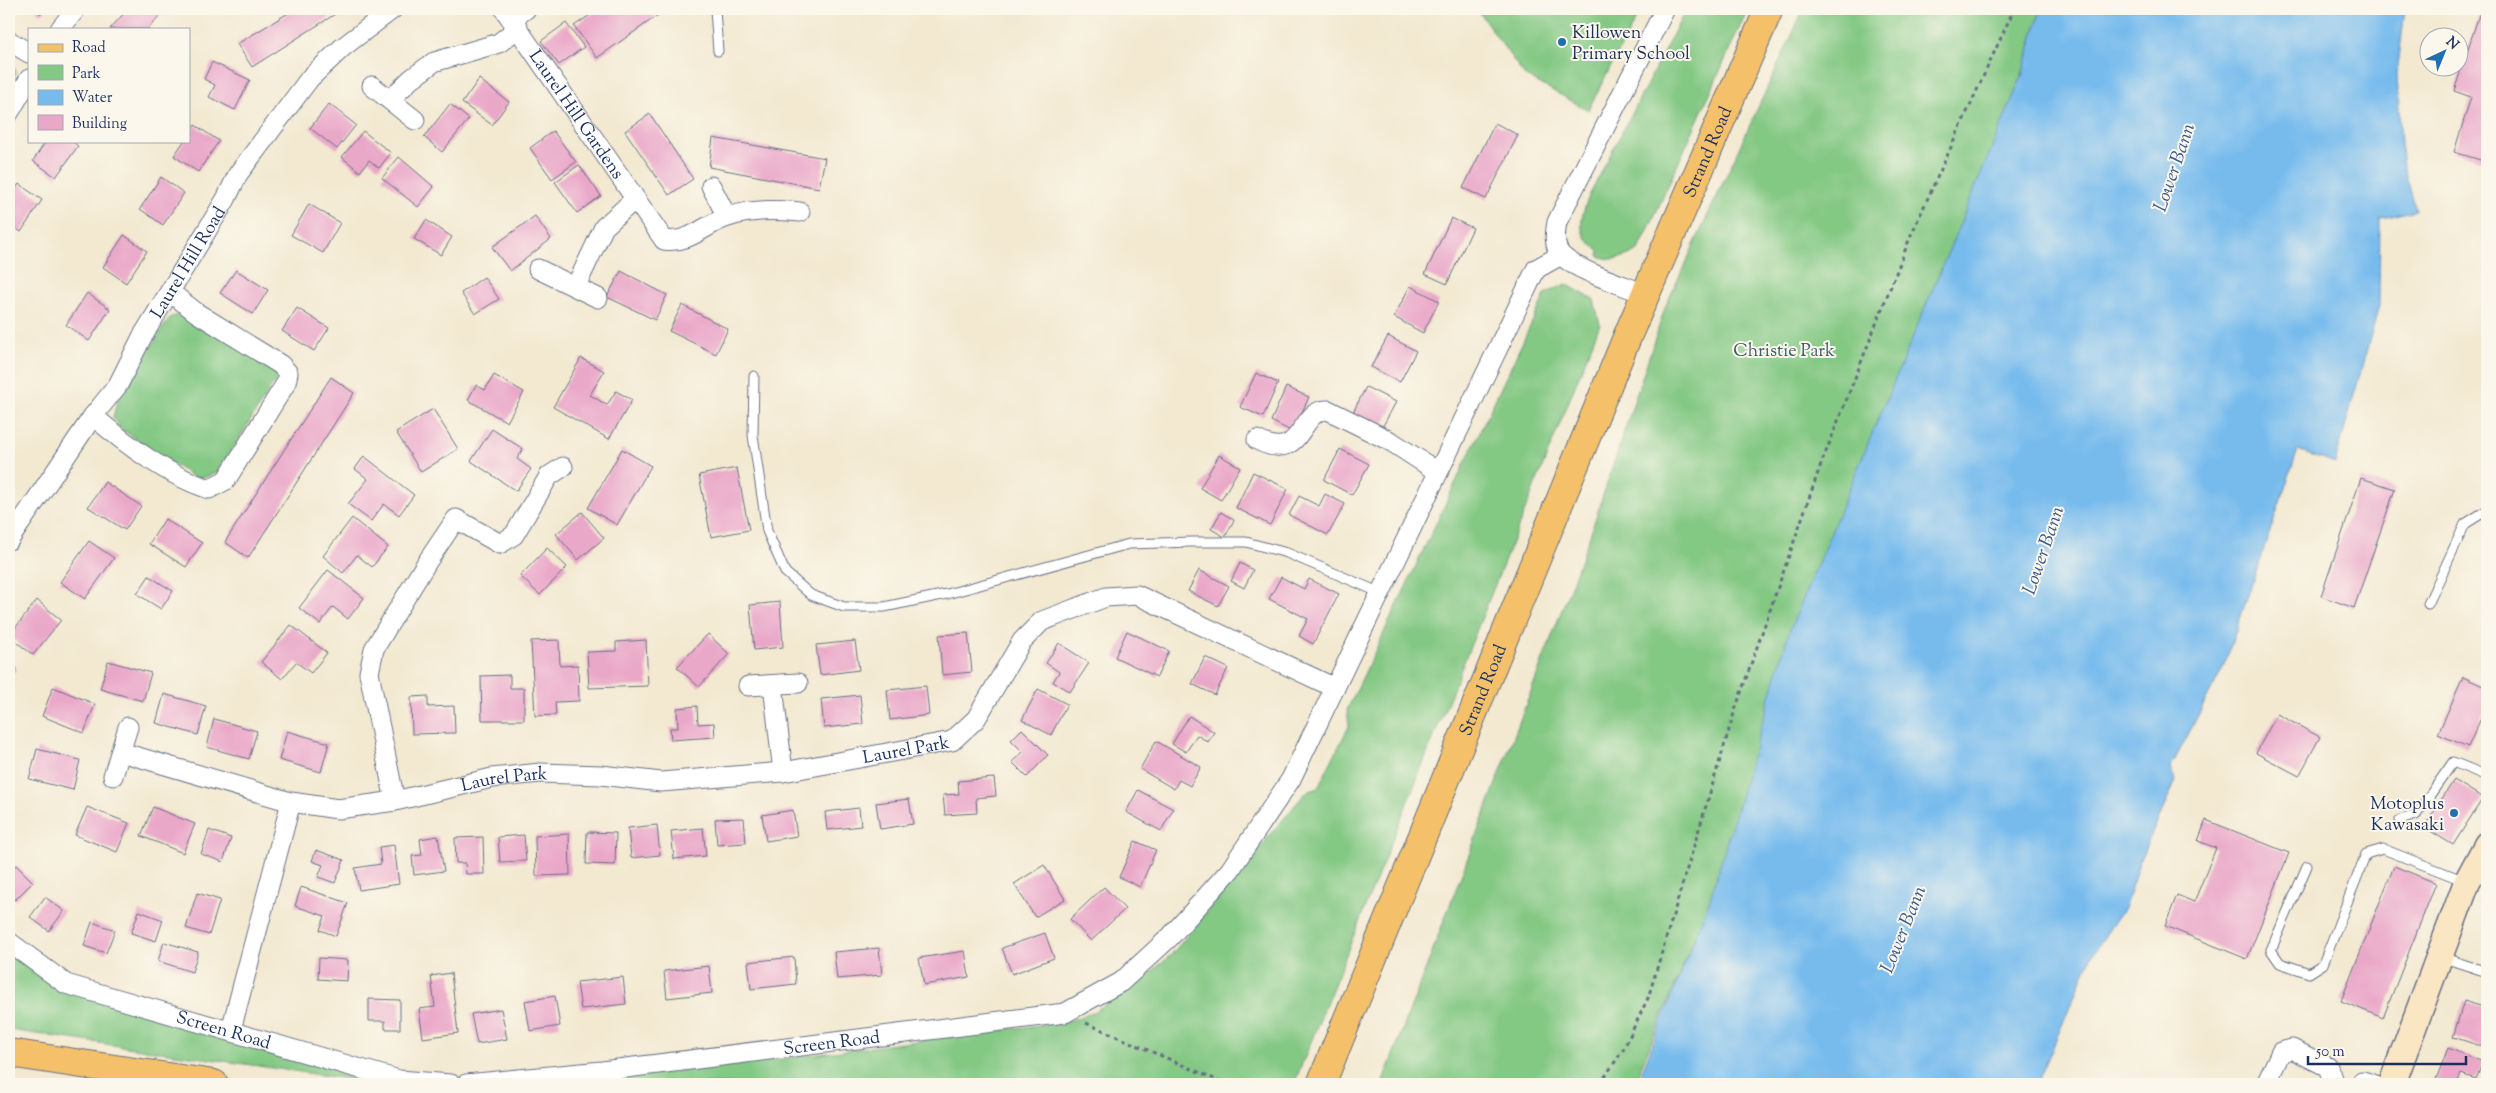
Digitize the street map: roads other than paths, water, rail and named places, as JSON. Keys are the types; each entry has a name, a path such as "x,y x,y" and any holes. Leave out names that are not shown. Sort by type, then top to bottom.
{"main road":[{"name":"Strand Road","path":"1321,1084 1644,294 1769,9"},
{"path":"9,1053 214,1084"}],"street":[{"path":"61,28 76,9"},
{"path":"1644,294 1579,266 1561,255 1554,237 1557,222 1665,9"},
{"name":"Laurel Hill Road","path":"9,540 93,416 118,385 142,338 226,199 238,174 310,78 343,47 389,10"},
{"name":"Laurel Hill Gardens","path":"390,100 411,79 434,62 498,43 515,16 664,240 678,242 727,217 767,209 800,212"},
{"path":"9,41 28,52"},
{"path":"9,113 28,81"},
{"path":"372,86 416,120"},
{"path":"711,186 727,217"},
{"path":"576,286 604,227 635,199"},
{"path":"1335,688 1536,269 1561,255"},
{"path":"538,269 598,298"},
{"path":"93,416 129,444 188,482 208,489 226,480 286,383 288,373 281,365 197,313 170,292"},
{"path":"1258,440 1268,445 1281,446 1293,442 1314,413 1320,409 1328,410 1392,442 1438,472"},
{"path":"395,801 369,673 374,649 427,562 456,519 500,544 514,535 549,476 563,467"},
{"name":"Laurel Park","path":"121,752 291,802 338,809 395,801 492,778 540,773 601,776 661,782 783,772 952,741 976,719 1022,641 1042,621 1106,597 1137,594 1335,688"},
{"path":"748,686 798,683"},
{"path":"773,685 783,772"},
{"name":"Screen Road","path":"466,1084 611,1070 1065,1013 1121,982 1170,937 1230,870 1290,779 1335,688"},
{"path":"113,776 128,727"},
{"path":"231,1030 291,802"},
{"path":"2392,1084 2438,957 2468,882 2487,845"},
{"name":"Screen Road","path":"9,942 66,984 231,1030 399,1080 451,1084"},
{"path":"2266,1084 2281,1052 2292,1049 2328,1067 2334,1084"},
{"path":"2361,1084 2362,1081 2373,1084"}],"lane":[{"path":"715,9 718,51"},
{"path":"754,376 753,434 767,531 785,572 811,595 844,607 884,607 947,594 1129,544 1191,542 1246,542 1287,553 1381,593"},
{"path":"2428,604 2465,524 2484,512 2487,513"},
{"path":"2400,820 2416,815 2453,762 2487,776"},
{"path":"2307,866 2271,950 2280,963 2309,973 2323,964 2366,854 2383,849 2468,882"},
{"path":"2438,957 2487,972"}],"water":[{"name":"Lower Bann","path":"2041,9 2405,9 2397,75 2402,161 2416,210 2380,219 2379,306 2335,463 2298,450 2223,668 2170,769 2176,781 2141,857 2125,906 2092,955 2037,1084 1637,1084 1710,899 1789,632 2022,76"}],"place":[{"name":"Killowen Primary School","path":"1562,42"},
{"name":"Motoplus Kawasaki","path":"2454,813"}],"park label":[{"name":"Christie Park","path":"1784,350"}]}
